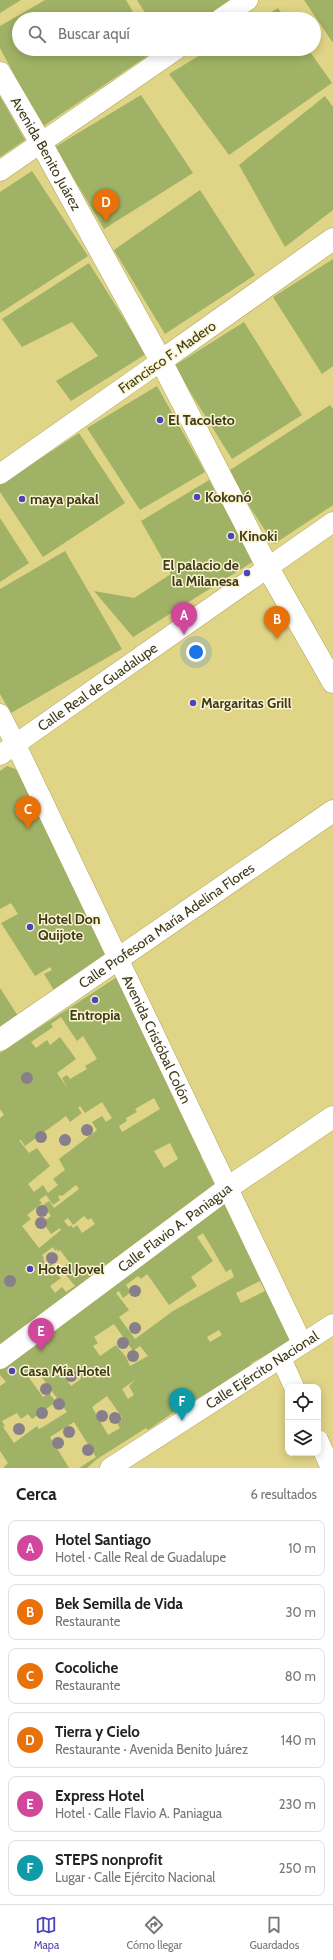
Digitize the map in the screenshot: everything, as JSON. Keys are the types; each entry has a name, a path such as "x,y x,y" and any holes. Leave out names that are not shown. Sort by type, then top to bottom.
{"street":[{"path":"230,12 248,0"},
{"path":"0,171 167,56"},
{"name":"Avenida Benito Juárez","path":"0,73 41,143 162,361 268,568 333,682"},
{"name":"Francisco F. Madero","path":"0,474 333,239"},
{"name":"Calle Real de Guadalupe","path":"0,756 333,522"},
{"name":"Avenida Cristóbal Colón","path":"0,714 120,958 302,1343"},
{"name":"Calle Profesora María Adelina Flores","path":"0,1040 333,811"},
{"name":"Calle Flavio A. Paniagua","path":"0,1358 229,1187 333,1117"},
{"name":"Calle Ejército Nacional","path":"110,1468 333,1324"},
{"path":"281,1358 293,1384"},
{"path":"321,1446 331,1468"}],"building":[{"path":"0,0 21,0 0,13"},
{"path":"45,0 126,0 133,12 24,12"},
{"path":"137,0 231,0 214,12 145,12"},
{"path":"304,0 333,0 333,43 321,25 321,12 312,12"},
{"path":"278,8 281,12 271,12"},
{"path":"12,19 12,56 147,56 42,127 0,48 0,26"},
{"path":"199,56 313,56 332,83 229,155 169,74"},
{"path":"141,95 193,173 104,229 55,147"},
{"path":"0,96 25,140 0,157"},
{"path":"325,96 333,107 333,210 285,247 239,165"},
{"path":"32,171 88,256 0,313 0,192"},
{"path":"200,190 255,275 165,334 114,250"},
{"path":"333,259 333,366 322,374 273,297"},
{"path":"89,263 146,354 71,401 56,381 98,356 72,322 22,347 2,319"},
{"path":"244,322 302,415 232,459 174,366"},
{"path":"157,386 205,472 140,510 87,428"},
{"path":"330,405 333,409 333,505 274,544 227,472"},
{"path":"79,433 125,503 43,557 0,492 0,485"},
{"path":"209,480 254,561 133,637 94,591 134,598 171,574 141,521"},
{"path":"0,518 29,563 0,582"},
{"path":"65,551 122,649 11,713 0,694 0,589"},
{"path":"7,766 18,770 111,959 55,992 44,974 52,970 50,967 35,976 1,923 18,914 11,903 0,909 0,771"},
{"path":"117,977 205,1156 201,1157 215,1185 114,1259 116,1260 0,1348 0,1118 4,1115 0,1109 0,1053","holes":["61,1017 77,1041 83,1036 97,1059 85,1066 87,1069 70,1079 67,1075 62,1078 68,1089 57,1073 76,1059 60,1037 50,1045 47,1040 36,1048 31,1042 53,1027 51,1024","154,1098 160,1109 122,1132 119,1126 127,1121 126,1118 137,1112 135,1109","102,1102 112,1118 106,1122 102,1116 92,1122 97,1130 59,1159 65,1170 53,1179 58,1185 48,1193 43,1185 34,1192 28,1184 50,1166 37,1148 29,1153 19,1140 21,1140 25,1146 66,1116 70,1122 82,1113 78,1108 80,1106 85,1113","170,1143 178,1159 164,1168 154,1151","76,1185 79,1189 54,1208 49,1201 43,1205 51,1216 43,1222 51,1234 60,1228 61,1230 39,1248 22,1226 31,1219 27,1215 42,1203 39,1200 46,1195 53,1205 60,1200 58,1196 62,1196","84,1216 88,1220 91,1218 95,1224 82,1233 77,1225 73,1228 71,1225 69,1227 64,1221 68,1218 73,1225","53,1247 55,1251 57,1249 58,1252 60,1250 69,1262 61,1269 75,1286 66,1292 62,1287 55,1293 50,1286 61,1278 51,1263 47,1266 43,1259 44,1258 42,1255"]},
{"path":"0,988 18,1016 0,1028"},
{"path":"225,1200 294,1340 251,1363 253,1365 182,1408 181,1407 148,1430 146,1428 97,1459 87,1468 79,1468 96,1457 74,1422 50,1437 69,1468 3,1468 8,1463 0,1451 0,1386 6,1382 0,1375 0,1365","holes":["203,1233 226,1272 231,1269 234,1277 173,1311 135,1339 119,1317 129,1310 116,1293 119,1291 123,1298 131,1292 126,1285 138,1276 141,1279 147,1274 169,1305 197,1286 191,1277 213,1261 197,1237","260,1281 265,1291 241,1303 236,1293","114,1324 133,1351 140,1346 148,1356 130,1366 126,1357 116,1345 100,1356 93,1346 98,1343 94,1337","219,1330 222,1335 210,1342 207,1337","36,1369 67,1412 39,1429 37,1426 14,1443 3,1427 5,1426 2,1421 17,1413 21,1419 28,1414 32,1419 56,1402 49,1393 43,1397 27,1375","73,1369 81,1379 71,1386 63,1375","135,1380 129,1386 134,1395 128,1399 122,1389","107,1396 122,1417 116,1421 120,1428 108,1435 92,1407"]}],"place":[{"name":"Tierra y Cielo","path":"106,222"},
{"name":"El Tacoleto","path":"160,420"},
{"name":"Kokonó","path":"197,497"},
{"name":"maya pakal","path":"22,499"},
{"name":"Kinoki","path":"231,536"},
{"name":"El palacio de la Milanesa","path":"247,573"},
{"name":"Hotel Santiago","path":"184,635"},
{"name":"Bek Semilla de Vida","path":"277,639"},
{"name":"Margaritas Grill","path":"193,703"},
{"name":"Cocoliche","path":"28,829"},
{"name":"Hotel Don Quijote","path":"30,927"},
{"name":"Entropia","path":"95,1000"},
{"name":"Hotel Jovel","path":"30,1269"},
{"name":"Express Hotel","path":"41,1351"},
{"name":"Casa Mía Hotel","path":"12,1371"},
{"name":"STEPS nonprofit","path":"182,1421"}]}
